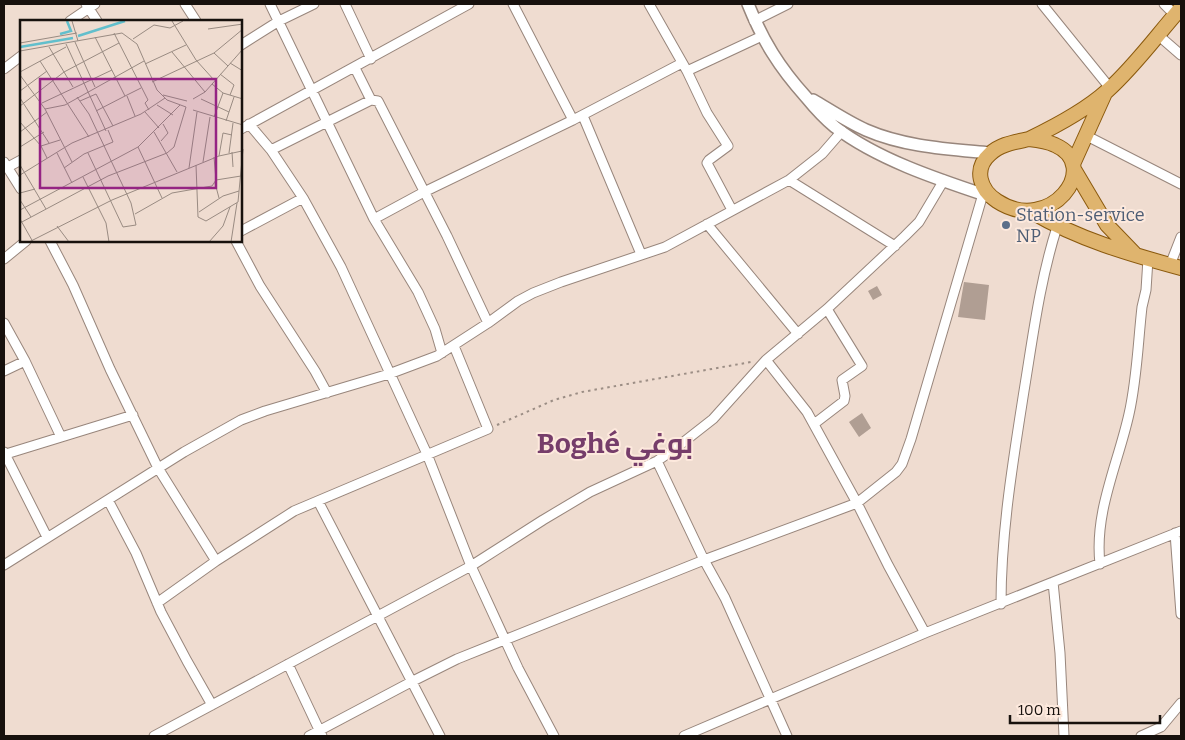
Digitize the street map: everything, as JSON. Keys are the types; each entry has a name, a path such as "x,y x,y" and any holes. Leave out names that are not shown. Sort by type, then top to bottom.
{"main road":[{"path":"1176,266 1092,242 1057,227 1032,212 1002,205 987,196 980,179 980,170 990,153 1000,147 1029,139 1049,130 1108,90 1178,11"},
{"path":"1032,212 1054,204 1062,197 1072,180 1074,168 1108,90"},
{"path":"1029,139 1046,141 1057,145 1065,151 1106,224 1142,257"}],"street":[{"path":"185,4 195,20"},
{"path":"270,4 374,219 418,292 435,329 442,353"},
{"path":"242,44 279,21 314,4"},
{"path":"345,4 371,58"},
{"path":"470,4 245,127 271,150 326,237 427,454 472,566 518,668 554,736"},
{"path":"513,4 574,120"},
{"path":"649,4 707,113 728,146 707,163 732,210"},
{"path":"309,736 321,734 411,682 506,639 704,560 858,503 891,478 902,464 987,196 892,160 842,131 822,115 775,59 754,21 748,4"},
{"path":"754,21 788,4"},
{"path":"1042,4 1108,90"},
{"path":"1164,4 1178,11"},
{"path":"71,20 90,5 97,20"},
{"path":"1158,35 1181,55"},
{"path":"374,219 424,192 684,67 762,36"},
{"path":"4,69 20,57"},
{"path":"355,68 371,100"},
{"path":"805,96 867,130 896,140 928,147 990,153"},
{"path":"271,150 371,100 378,101 488,323"},
{"path":"583,116 641,254"},
{"path":"4,565 184,452 241,420 389,374 442,353 518,301 533,293 665,247 789,180 822,154 842,131"},
{"path":"1087,136 1181,184"},
{"path":"20,160 6,164 20,187"},
{"path":"789,180 895,246"},
{"path":"154,736 472,566 590,492 657,461 712,419 766,360 798,334 895,246 919,222 944,180"},
{"path":"242,230 303,198"},
{"path":"707,224 798,334"},
{"path":"1000,604 1001,572 1013,462 1046,260 1057,227"},
{"path":"1176,266 1181,238"},
{"path":"4,258 25,242"},
{"path":"51,242 73,285 110,369 158,468 216,561"},
{"path":"237,242 260,286 315,371 327,393"},
{"path":"1100,564 1098,550 1103,505 1129,414 1142,307 1146,290 1142,257"},
{"path":"814,424 844,401 842,380 862,366 826,309"},
{"path":"4,323 25,361 61,437"},
{"path":"157,603 216,561 284,517 488,429 454,346"},
{"path":"766,360 807,412 814,424 858,503 888,566 925,633"},
{"path":"4,371 25,361"},
{"path":"47,537 5,453 133,416"},
{"path":"657,461 704,560 725,598 787,736"},
{"path":"108,500 136,553 157,603 187,662 212,704"},
{"path":"318,501 440,736"},
{"path":"684,736 925,633 1178,532 1181,614"},
{"path":"1053,582 1060,653 1064,736"},
{"path":"288,664 321,734"},
{"path":"1141,736 1161,728 1181,705"}],"path":[{"path":"488,429 554,400 582,392 766,360"}],"building":[{"path":"964,282 989,285 985,320 958,317"},
{"path":"877,286 882,295 873,300 868,291"},
{"path":"862,413 871,428 859,437 849,422"}],"place":[{"name":"Station-service NP","path":"1006,225"}],"district":[{"name":"Boghé بوغي","path":"615,443"}]}
